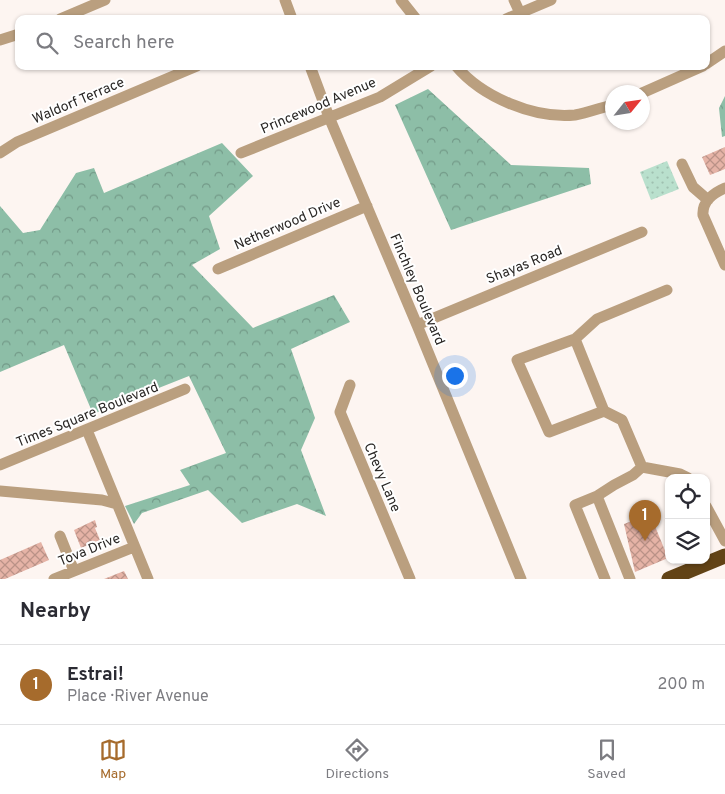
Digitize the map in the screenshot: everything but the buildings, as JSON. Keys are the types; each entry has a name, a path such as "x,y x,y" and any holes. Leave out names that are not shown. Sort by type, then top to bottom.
{"highway":[{"path":"669,579 725,556"}],"street":[{"path":"285,0 291,15"},
{"path":"402,0 413,15"},
{"path":"514,0 520,13"},
{"path":"515,15 551,0"},
{"path":"68,15 98,1"},
{"path":"710,61 725,51"},
{"name":"Waldorf Terrace","path":"0,154 18,142 188,70"},
{"name":"Finchley Boulevard","path":"311,70 329,117 521,579"},
{"name":"Princewood Avenue","path":"241,153 380,96 424,70"},
{"path":"459,70 482,90 515,105 540,113 574,115 605,106"},
{"path":"650,89 693,70"},
{"path":"682,164 693,187 708,200"},
{"path":"725,188 714,194 702,209 725,265"},
{"name":"Netherwood Drive","path":"218,269 366,206"},
{"name":"Shayas Road","path":"417,325 642,232"},
{"path":"604,411 549,432 517,360 574,339 597,319 667,290"},
{"path":"574,339 604,411 622,420 642,466"},
{"name":"Chevy Lane","path":"350,385 340,412 410,579"},
{"name":"Times Square Boulevard","path":"0,465 185,389"},
{"path":"87,430 148,579"},
{"path":"642,466 680,474"},
{"path":"605,579 576,505 597,496 633,475 642,466"},
{"path":"0,491 102,500 117,504"},
{"path":"597,496 630,579"},
{"path":"710,513 725,541"},
{"path":"60,536 80,573"},
{"name":"Tova Drive","path":"54,579 80,573 134,546"}],"green space":[{"path":"428,89 511,165 589,168 591,184 451,230 395,105"},
{"path":"725,96 725,136 722,137 719,108"},
{"path":"222,143 253,176 209,216 220,249 192,265 253,328 334,295 350,322 291,349 315,418 301,450 326,516 297,504 242,523 208,490 142,513 134,524 125,506 190,485 180,470 226,453 189,376 93,414 64,345 0,372 0,206 23,233 40,230 76,173 94,168 104,193"},
{"path":"667,161 679,189 651,200 640,172"}],"place":[{"name":"Estrai!","path":"645,541"}]}
